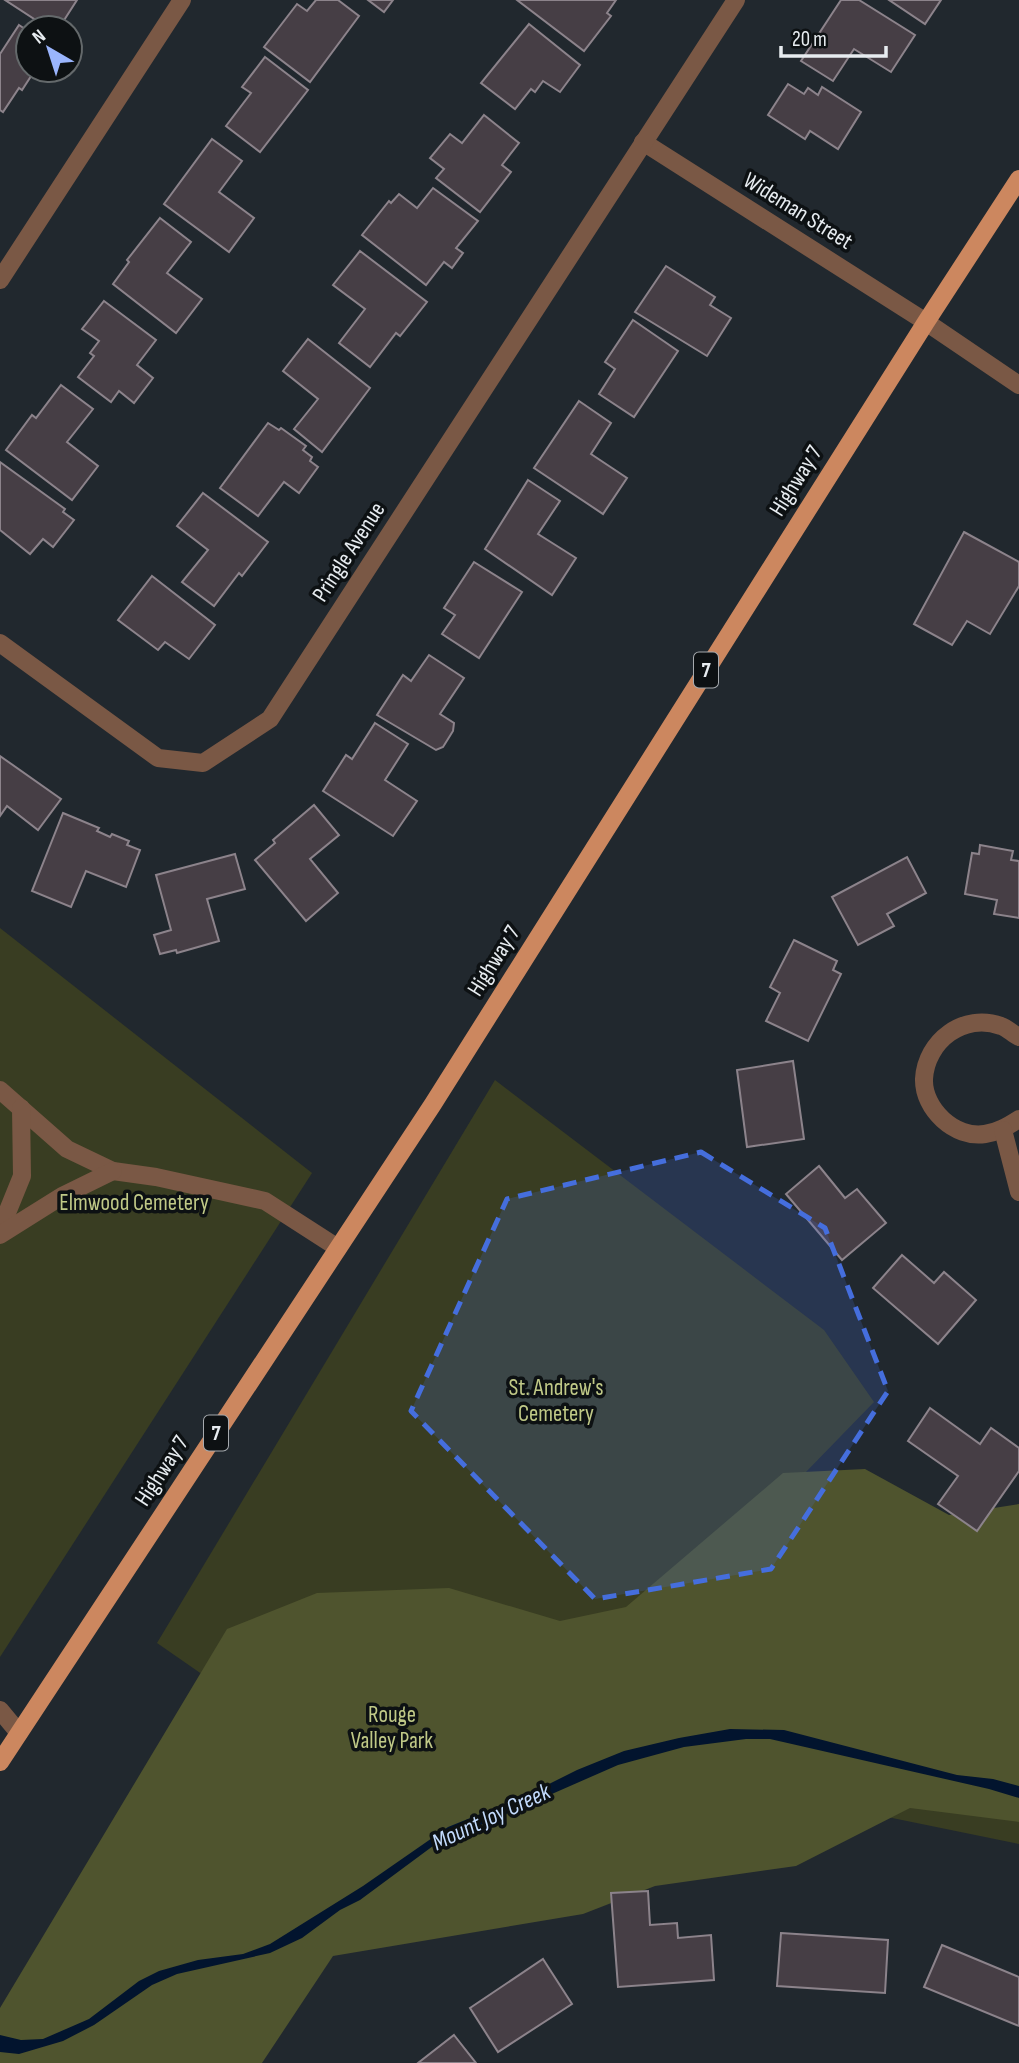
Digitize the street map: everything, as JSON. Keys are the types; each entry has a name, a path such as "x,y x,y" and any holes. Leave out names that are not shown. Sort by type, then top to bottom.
{"main road":[{"name":"Highway 7","path":"0,1762 433,1104 1019,179"}],"street":[{"path":"0,280 182,0"},
{"name":"Pringle Avenue","path":"0,643 158,758 203,763 270,719 736,0"},
{"name":"Wideman Street","path":"643,142 926,322 1019,385"},
{"path":"1019,1037 1001,1026 979,1022 957,1027 939,1040 928,1059 924,1080 929,1102 941,1119 960,1131 982,1135 1003,1130 1019,1119"},
{"path":"0,1090 67,1149 113,1171 156,1177 265,1201 338,1248"},
{"path":"0,1230 22,1176 21,1108"},
{"path":"1003,1130 1019,1192"},
{"path":"0,1236 62,1196 113,1171"},
{"path":"0,1710 19,1733"}],"highlighted area":[{"path":"701,1152 825,1228 888,1391 771,1569 595,1599 411,1411 507,1199"}],"green space":[{"name":"Elmwood Cemetery","path":"0,928 312,1173 0,1657"},
{"name":"St. Andrew's Cemetery","path":"495,1080 824,1330 874,1402 733,1547 1019,1515 1019,1844 219,1686 157,1643"},
{"name":"Rouge Valley Park","path":"865,1469 949,1515 1019,1504 1019,1822 910,1808 796,1866 655,1886 583,1914 333,1956 262,2063 0,2063 0,2008 227,1629 317,1593 449,1588 560,1621 626,1607 783,1473"}],"water":[{"name":"Mount Joy Creek","path":"730,1729 784,1730 957,1775 993,1779 1019,1786 1019,1798 770,1739 746,1739 684,1747 618,1765 433,1846 360,1900 340,1910 302,1938 270,1953 177,1974 152,1985 94,2025 63,2041 19,2054 0,2052 0,2035 21,2040 43,2039 89,2019 139,1981 159,1971 198,1960 243,1954 270,1944 363,1886 448,1827 624,1751"}],"building":[{"path":"5,0 77,0 68,14 26,14"},
{"path":"316,0 338,0 359,16 310,82 264,47 297,4 307,11"},
{"path":"368,0 393,0 384,12"},
{"path":"517,0 616,0 607,13 611,16 584,51"},
{"path":"841,0 859,0 915,35 891,72 854,49 833,81 801,61"},
{"path":"889,0 941,0 925,24"},
{"path":"529,24 580,65 560,92 543,81 535,92 531,89 515,109 481,83"},
{"path":"14,33 14,84 26,84 22,90 19,88 3,112 0,110 0,54"},
{"path":"265,57 308,90 260,152 226,126 251,93 242,87"},
{"path":"788,84 804,94 808,88 818,95 822,87 861,112 838,149 810,131 805,139 768,115"},
{"path":"484,115 519,143 502,165 511,172 480,212 436,178 444,169 430,158 450,134 462,143"},
{"path":"212,139 242,161 219,192 254,218 229,252 164,204"},
{"path":"433,188 478,221 456,248 463,253 452,268 444,262 426,285 362,235 389,201 391,203 399,194 417,208"},
{"path":"160,218 191,242 167,273 202,299 176,333 113,284 129,262 127,260"},
{"path":"360,251 427,302 400,336 396,333 370,367 339,343 365,309 333,285"},
{"path":"666,266 715,297 710,305 731,318 707,356 635,312"},
{"path":"104,301 156,340 137,365 153,378 134,403 119,391 111,402 78,377 94,356 90,353 99,341 82,329"},
{"path":"633,320 678,351 634,417 599,394 615,369 605,362"},
{"path":"308,339 370,388 322,452 294,429 318,399 283,371"},
{"path":"61,385 93,409 67,442 98,466 72,500 6,450 32,415 36,418"},
{"path":"579,401 611,423 591,454 627,478 603,514 534,468"},
{"path":"268,423 279,430 281,428 306,446 303,450 312,457 310,461 318,467 299,493 284,482 258,516 220,488"},
{"path":"0,462 65,509 63,512 74,520 53,547 43,539 30,554 0,530"},
{"path":"528,480 560,501 538,534 576,558 552,595 485,549"},
{"path":"203,493 268,542 242,576 239,573 214,606 182,582 208,550 177,526"},
{"path":"964,532 1019,562 1019,586 990,634 967,621 952,645 914,624"},
{"path":"474,562 522,592 479,658 442,634 455,615 444,608"},
{"path":"152,576 215,625 189,659 165,642 158,650 118,620"},
{"path":"429,655 464,678 440,714 454,723 453,731 443,747 436,750 377,715 403,675 411,681"},
{"path":"375,723 408,744 385,780 417,801 393,836 323,791 346,755 352,759"},
{"path":"0,756 61,799 38,830 7,806 0,816"},
{"path":"314,805 339,835 310,859 338,893 306,921 255,860 275,843 273,840"},
{"path":"63,813 99,828 97,831 110,837 112,834 129,841 127,845 140,850 126,887 86,871 71,907 32,891"},
{"path":"980,845 1013,851 1011,860 1019,861 1019,918 994,914 997,900 965,894 972,853 979,854"},
{"path":"235,854 245,889 207,899 219,941 177,953 176,950 160,954 154,935 171,930 156,875"},
{"path":"907,857 926,893 887,914 894,926 858,945 832,897"},
{"path":"794,940 837,961 833,970 841,974 808,1041 766,1021 780,993 770,987"},
{"path":"793,1061 804,1139 747,1147 737,1070"},
{"path":"819,1166 845,1198 857,1189 886,1223 842,1260 786,1194"},
{"path":"902,1255 934,1283 944,1272 976,1300 938,1344 873,1288"},
{"path":"930,1408 980,1444 991,1428 1019,1448 1019,1471 977,1531 938,1504 958,1476 908,1441"},
{"path":"648,1891 650,1925 677,1923 678,1938 711,1935 714,1980 618,1987 611,1893"},
{"path":"781,1933 888,1940 885,1993 777,1986"},
{"path":"942,1945 1019,1977 1019,2026 924,1987"},
{"path":"543,1959 572,2004 498,2052 470,2008"},
{"path":"454,2035 476,2063 418,2063"}]}
